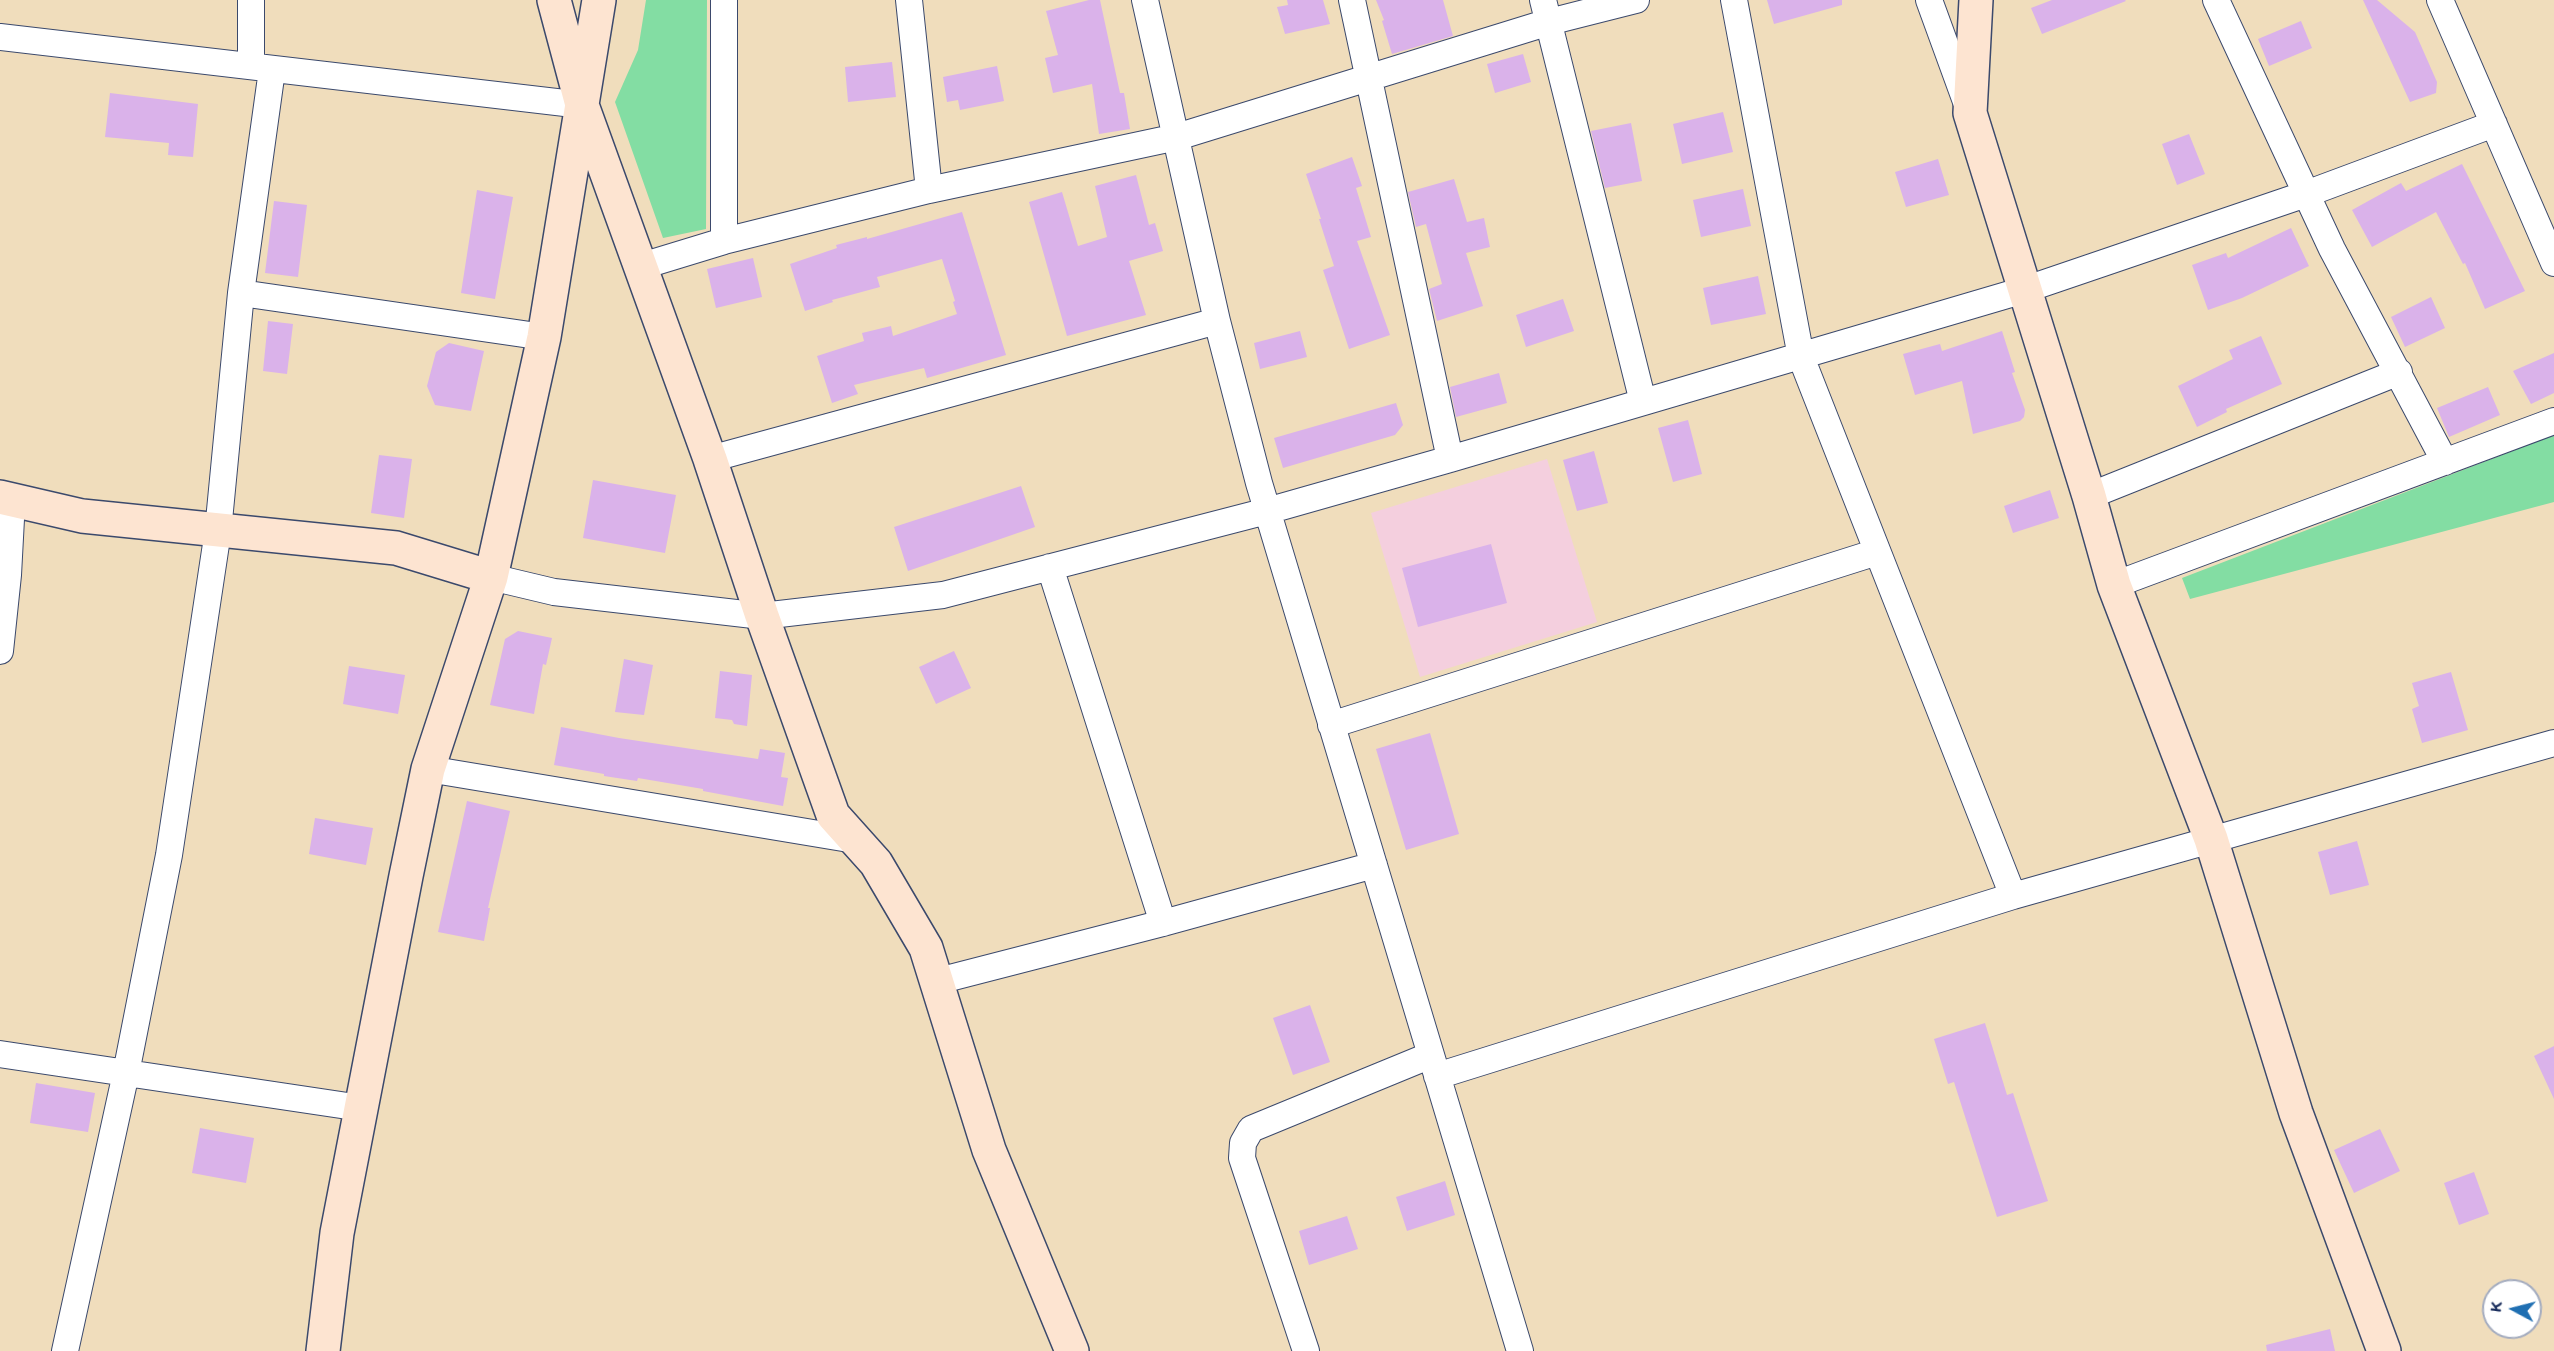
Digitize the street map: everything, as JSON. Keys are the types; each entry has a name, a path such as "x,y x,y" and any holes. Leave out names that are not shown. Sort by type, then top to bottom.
{"street":[{"path":"65,1351 126,1073 169,855 218,531 261,68 251,0"},
{"path":"554,0 582,105 642,266 762,616 833,814 876,863 926,948 989,1150 1072,1351"},
{"path":"323,1351 337,1233 428,770 491,577 544,337 599,0"},
{"path":"724,0 724,241"},
{"path":"909,0 929,190"},
{"path":"1145,0 1217,321 1267,511 1520,1351"},
{"path":"1352,0 1450,459"},
{"path":"642,266 724,241 929,190 1177,137 1369,78 1546,11 1636,0"},
{"path":"1734,0 1801,357 2013,896"},
{"path":"1929,0 1970,113 2090,496 2114,585 2211,839 2296,1113 2384,1351"},
{"path":"1970,113 1977,0"},
{"path":"2216,0 2332,249 2445,462"},
{"path":"2439,0 2554,263"},
{"path":"1546,11 1643,402"},
{"path":"0,37 582,105"},
{"path":"0,651 9,575 6,499 82,516 396,548 491,577 554,592 762,616 943,595 1267,511 1801,357 2024,290 2306,194 2494,124"},
{"path":"241,293 544,337"},
{"path":"710,459 1217,321"},
{"path":"2090,496 2399,372"},
{"path":"2114,585 2554,421"},
{"path":"1332,726 1877,552"},
{"path":"1050,567 1163,923"},
{"path":"1306,1351 1242,1158 1244,1143 1251,1129 1434,1066 2013,896 2554,743"},
{"path":"428,770 855,840"},
{"path":"938,981 1374,865"},
{"path":"0,1054 361,1108"}],"shaded area":[{"path":"1547,459 1597,622 1420,677 1371,513"}],"green space":[{"path":"646,0 707,0 706,229 663,238 615,102 638,50"},
{"path":"2554,435 2554,502 2190,599 2182,578"}],"building":[{"path":"1089,0 1100,0 1120,93 1124,93 1130,129 1099,134 1092,84 1053,93 1045,58 1058,55 1046,11"},
{"path":"1287,0 1323,0 1330,24 1285,34 1277,7 1288,5"},
{"path":"1376,0 1443,0 1453,36 1392,54 1382,21 1384,20"},
{"path":"1767,0 1842,0 1842,5 1774,24"},
{"path":"2052,0 2126,1 2042,34 2031,8"},
{"path":"2363,0 2377,0 2415,32 2437,82 2436,93 2410,102"},
{"path":"2301,21 2312,48 2269,66 2258,39"},
{"path":"1523,54 1531,82 1495,93 1487,64"},
{"path":"892,62 896,97 848,102 845,67"},
{"path":"997,66 1004,101 960,110 958,100 947,102 943,77"},
{"path":"110,93 198,104 193,157 168,155 169,143 105,137"},
{"path":"1723,112 1733,152 1682,164 1673,124"},
{"path":"1631,123 1642,181 1605,188 1591,131"},
{"path":"2189,134 2205,174 2177,185 2162,144"},
{"path":"1352,157 1362,186 1356,188 1371,237 1357,241 1390,335 1349,349 1323,270 1334,266 1306,174"},
{"path":"1938,159 1949,195 1906,207 1895,172"},
{"path":"2462,164 2525,291 2485,309 2465,263 2463,264 2436,212 2372,247 2352,210 2401,183 2406,191"},
{"path":"1136,175 1149,225 1155,223 1163,251 1129,261 1146,315 1067,336 1029,202 1062,192 1078,246 1107,237 1095,186"},
{"path":"1454,179 1467,222 1484,218 1490,247 1466,253 1483,306 1437,321 1429,289 1442,284 1426,224 1416,227 1408,192"},
{"path":"1743,189 1751,226 1701,237 1693,200"},
{"path":"477,190 513,197 495,299 461,293"},
{"path":"274,201 307,205 298,277 265,273"},
{"path":"962,212 1006,355 927,378 924,368 854,385 858,394 832,403 817,356 864,341 862,333 891,326 893,336 957,314 953,302 955,301 942,259 877,277 880,287 832,300 833,302 805,311 790,264 837,248 836,245 867,237 867,239"},
{"path":"2291,228 2309,266 2242,298 2208,310 2192,265 2226,253 2228,258"},
{"path":"753,258 762,297 716,308 707,269"},
{"path":"1758,276 1766,314 1711,325 1703,288"},
{"path":"2431,297 2445,328 2405,347 2391,317"},
{"path":"1563,299 1574,331 1526,347 1516,315"},
{"path":"268,321 293,324 287,374 263,371"},
{"path":"1300,331 1307,357 1260,369 1254,343"},
{"path":"2002,331 2015,372 2012,373 2025,410 2024,417 2020,421 1973,434 1962,381 1915,395 1903,354 1940,344 1942,351"},
{"path":"2261,336 2282,384 2226,409 2227,412 2197,427 2178,386 2233,359 2229,350"},
{"path":"449,343 484,351 471,411 435,405 427,386 436,352"},
{"path":"2554,353 2554,393 2531,404 2513,371"},
{"path":"1499,373 1507,403 1456,417 1450,387"},
{"path":"2488,387 2500,415 2449,437 2437,408"},
{"path":"1396,403 1403,425 1395,435 1283,468 1274,438"},
{"path":"1688,420 1702,474 1673,482 1658,428"},
{"path":"1594,451 1608,503 1577,511 1563,460"},
{"path":"379,455 412,459 404,518 371,513"},
{"path":"593,480 676,495 665,553 583,538"},
{"path":"1021,486 1035,527 908,571 894,527"},
{"path":"2050,490 2059,518 2013,533 2004,506"},
{"path":"1491,544 1507,603 1418,627 1402,568"},
{"path":"518,631 552,638 546,665 543,664 534,714 490,705 505,639"},
{"path":"954,651 971,688 936,704 919,667"},
{"path":"624,659 653,665 644,715 615,712"},
{"path":"349,666 405,675 398,714 343,704"},
{"path":"720,671 752,675 747,726 734,724 732,720 715,718"},
{"path":"2451,672 2468,730 2422,743 2412,709 2419,706 2412,683"},
{"path":"561,727 758,759 760,749 785,753 781,777 788,778 783,806 703,791 703,789 638,778 637,781 604,776 604,774 554,765"},
{"path":"1430,733 1459,834 1406,850 1376,749"},
{"path":"467,801 510,811 488,908 490,908 484,941 438,932"},
{"path":"315,818 373,828 366,865 309,854"},
{"path":"2357,841 2369,885 2330,895 2318,852"},
{"path":"1310,1005 1330,1062 1293,1075 1273,1018"},
{"path":"1985,1023 2007,1095 2013,1093 2048,1201 1997,1217 1954,1082 1948,1084 1934,1039"},
{"path":"2554,1046 2554,1099 2534,1056"},
{"path":"36,1083 95,1093 88,1132 30,1123"},
{"path":"200,1128 254,1138 246,1183 192,1173"},
{"path":"2380,1129 2400,1171 2354,1193 2334,1150"},
{"path":"2474,1172 2489,1214 2459,1225 2444,1183"},
{"path":"1445,1181 1455,1215 1407,1231 1396,1197"},
{"path":"1347,1216 1358,1249 1309,1265 1299,1231"},
{"path":"2330,1329 2335,1351 2267,1351 2266,1345"}]}
